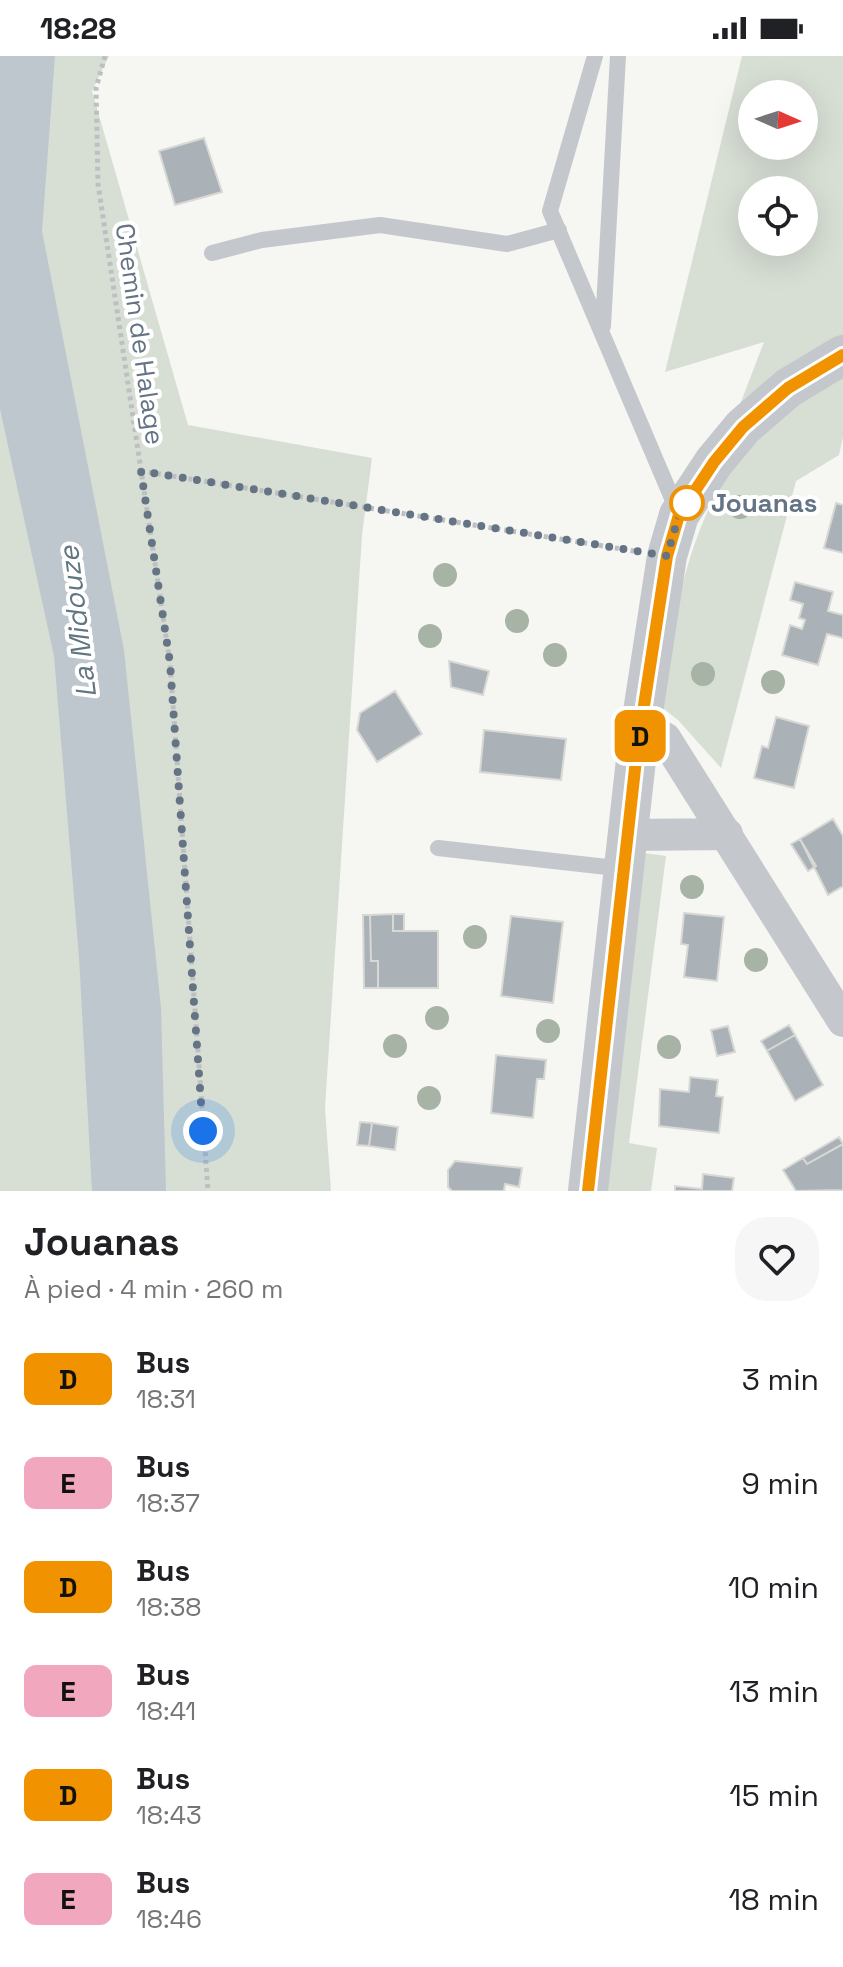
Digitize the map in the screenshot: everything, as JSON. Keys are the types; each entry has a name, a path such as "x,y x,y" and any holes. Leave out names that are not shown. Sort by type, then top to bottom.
{"street":[{"path":"588,1191 641,728 667,556 679,515 714,462 743,427 788,388 843,355"},
{"path":"641,728 665,738 843,1021"},
{"path":"628,852 727,834"}],"lane":[{"path":"595,56 550,211 679,515"},
{"path":"603,330 618,56"},
{"path":"212,253 262,240 380,225 507,244 559,230"},
{"path":"438,848 628,852"}],"path":[{"name":"Chemin de Halage","path":"105,56 96,88 98,184 170,663 208,1191"},
{"path":"141,471 667,556"}],"shaded area":[{"path":"0,56 109,56 92,91 188,425 372,458 362,535 325,1108 331,1191 0,1191"},
{"path":"742,56 843,56 843,345 734,420 764,342 665,372"},
{"path":"843,375 843,437 839,455 796,481 721,768 678,720 659,705 677,608 694,545 721,485 748,444 786,411"},
{"path":"644,853 666,856 629,1143 657,1148 651,1191 603,1191"}],"water":[{"name":"La Midouze","path":"0,56 55,56 42,231 124,650 161,1008 166,1191 92,1191 79,957 54,656 0,409"}],"building":[{"path":"204,138 222,192 175,205 159,151"},
{"path":"836,503 843,505 843,553 824,548"},
{"path":"795,582 833,592 828,611 843,615 843,638 827,634 818,665 782,655 790,625 802,629 805,620 799,618 803,604 790,600"},
{"path":"449,661 489,671 483,695 451,687"},
{"path":"395,691 422,734 377,762 357,730 360,713"},
{"path":"776,717 809,726 794,788 754,778 762,746 768,748"},
{"path":"484,730 566,739 561,780 480,772"},
{"path":"833,819 843,836 843,886 828,895 800,839"},
{"path":"800,839 816,866 808,871 791,844"},
{"path":"684,913 724,917 717,981 684,977 688,945 681,944"},
{"path":"393,914 393,931 438,931 438,988 378,988 378,961 371,961 370,915"},
{"path":"393,914 404,914 404,931 393,931"},
{"path":"363,915 370,915 371,961 378,961 378,988 364,988"},
{"path":"511,916 563,922 553,1003 501,996"},
{"path":"789,1025 795,1035 767,1051 761,1041"},
{"path":"728,1026 735,1052 717,1056 711,1030"},
{"path":"795,1035 823,1085 795,1101 767,1051"},
{"path":"496,1055 546,1060 544,1079 537,1079 533,1118 491,1113"},
{"path":"690,1077 718,1080 716,1096 723,1097 719,1133 659,1126 660,1089 689,1092"},
{"path":"360,1122 372,1123 369,1146 357,1145"},
{"path":"372,1123 398,1127 395,1150 369,1146"},
{"path":"839,1137 843,1144 807,1164 803,1158"},
{"path":"843,1144 843,1190 796,1191 783,1170 803,1158 807,1164"},
{"path":"455,1161 522,1168 519,1187 505,1184 504,1191 452,1191 448,1187 448,1170"},
{"path":"703,1174 734,1178 732,1191 675,1191 675,1186 702,1189"}],"bus line":[{"name":"D","path":"588,1191 614,981 637,751 655,621 667,556 679,515 714,462 743,427 788,388 843,355"}],"place":[{"name":"Jouanas","path":"687,503"}],"route":[{"path":"203,1131 170,663 141,471 491,530 667,556 679,515 687,503"}]}
